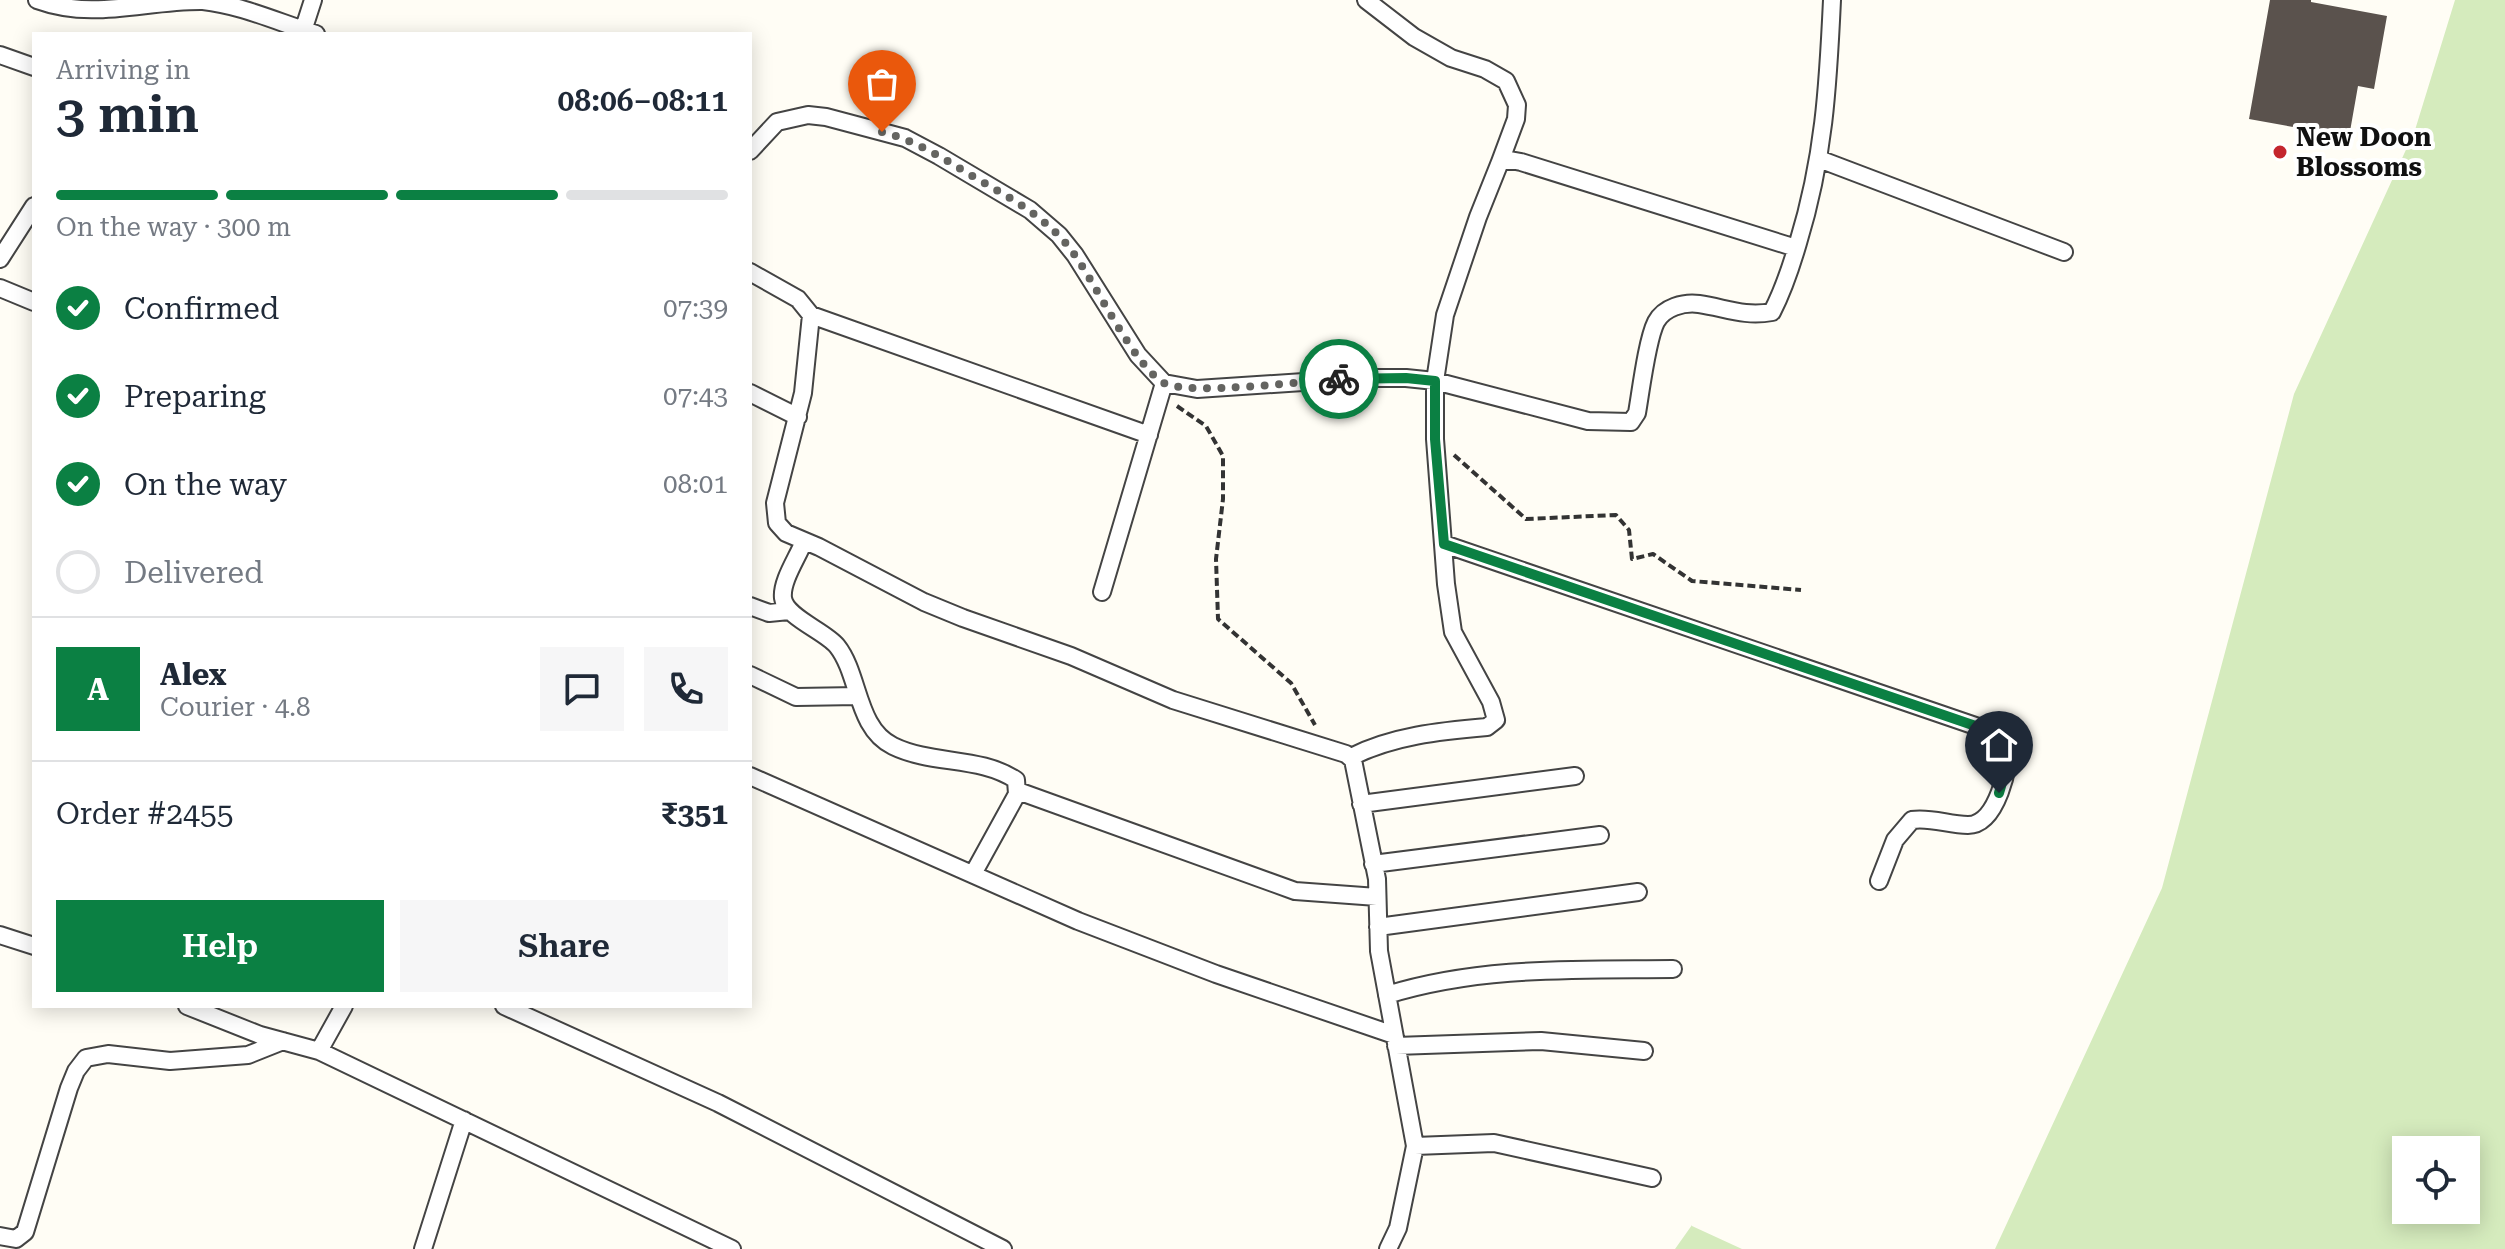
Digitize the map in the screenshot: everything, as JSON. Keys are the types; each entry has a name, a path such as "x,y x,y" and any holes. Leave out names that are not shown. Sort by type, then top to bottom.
{"street":[{"path":"37,0 55,6 86,9 109,9 167,0 205,1 304,32"},
{"path":"307,32 313,0"},
{"path":"811,315 798,417 775,503 777,523 786,533 924,602 963,618 1071,656 1173,700 1351,757 1374,745 1487,727 1496,720 1491,702 1453,632 1435,439 1435,381 1445,315 1516,119 1517,105 1506,81 1485,69 1451,58 1414,37 1366,0"},
{"path":"752,149 777,122 808,115 905,138 939,156 1030,210 1059,235 1138,355 1164,383 1197,389 1406,378 1435,381 1588,421 1631,422 1637,413 1657,321 1668,309 1682,304 1698,304 1754,315 1772,312 1784,290 1809,209 1819,159 1828,95 1832,0"},
{"path":"0,55 32,66"},
{"path":"1819,159 2064,252"},
{"path":"1500,162 1521,162 1796,248"},
{"path":"0,259 32,209"},
{"path":"752,273 798,299 811,315 1149,435"},
{"path":"0,288 32,301"},
{"path":"1102,592 1164,383"},
{"path":"752,394 798,417"},
{"path":"804,541 785,587 783,600 789,611 836,645 848,664 858,696 876,732 890,745 927,758 1004,772 1016,780 1018,791 973,874"},
{"path":"1444,544 1982,728 2009,742 2010,755 1999,793 1982,823 1969,825 1922,818 1912,820 1895,840 1879,881"},
{"path":"752,607 769,613 789,611"},
{"path":"752,676 796,697 858,696"},
{"path":"1351,757 1373,864 1379,951 1415,1146 1398,1228 1388,1249"},
{"path":"1361,804 1575,776"},
{"path":"752,777 1078,921 1395,1040 1541,1041 1644,1051"},
{"path":"1018,791 1295,891 1377,897"},
{"path":"1373,864 1600,835"},
{"path":"1378,927 1638,892"},
{"path":"0,935 32,945"},
{"path":"1387,995 1425,983 1504,971 1673,969"},
{"path":"192,1008 260,1035 319,1051 732,1249"},
{"path":"319,1051 343,1008"},
{"path":"508,1008 718,1103 980,1244 1003,1249"},
{"path":"0,1236 16,1239 25,1232 69,1088 86,1058 108,1054 170,1061 248,1055 283,1041"},
{"path":"423,1249 464,1120"},
{"path":"1415,1146 1494,1143 1652,1178"}],"path":[{"path":"1164,383 1173,404 1206,426 1223,456 1223,499 1216,559 1218,619 1291,683 1315,725"},
{"path":"1435,439 1526,519 1616,515 1629,530 1632,559 1653,554 1692,581 1801,590"}],"green space":[{"path":"2455,0 2505,0 2505,1249 1995,1249 2162,888 2294,394 2415,130"},
{"path":"1692,1226 1742,1249 1675,1249"}],"building":[{"path":"2270,0 2311,0 2387,16 2374,89 2358,86 2349,137 2249,119"}],"way so far":[{"path":"882,132 905,138 939,156 1030,210 1059,235 1138,355 1164,383 1197,389 1339,379"}],"place":[{"name":"New Doon Blossoms","path":"2280,152"}],"route":[{"path":"1339,379 1435,381 1435,439 1444,544 1996,733 2009,742 2010,755 1999,793"}]}
